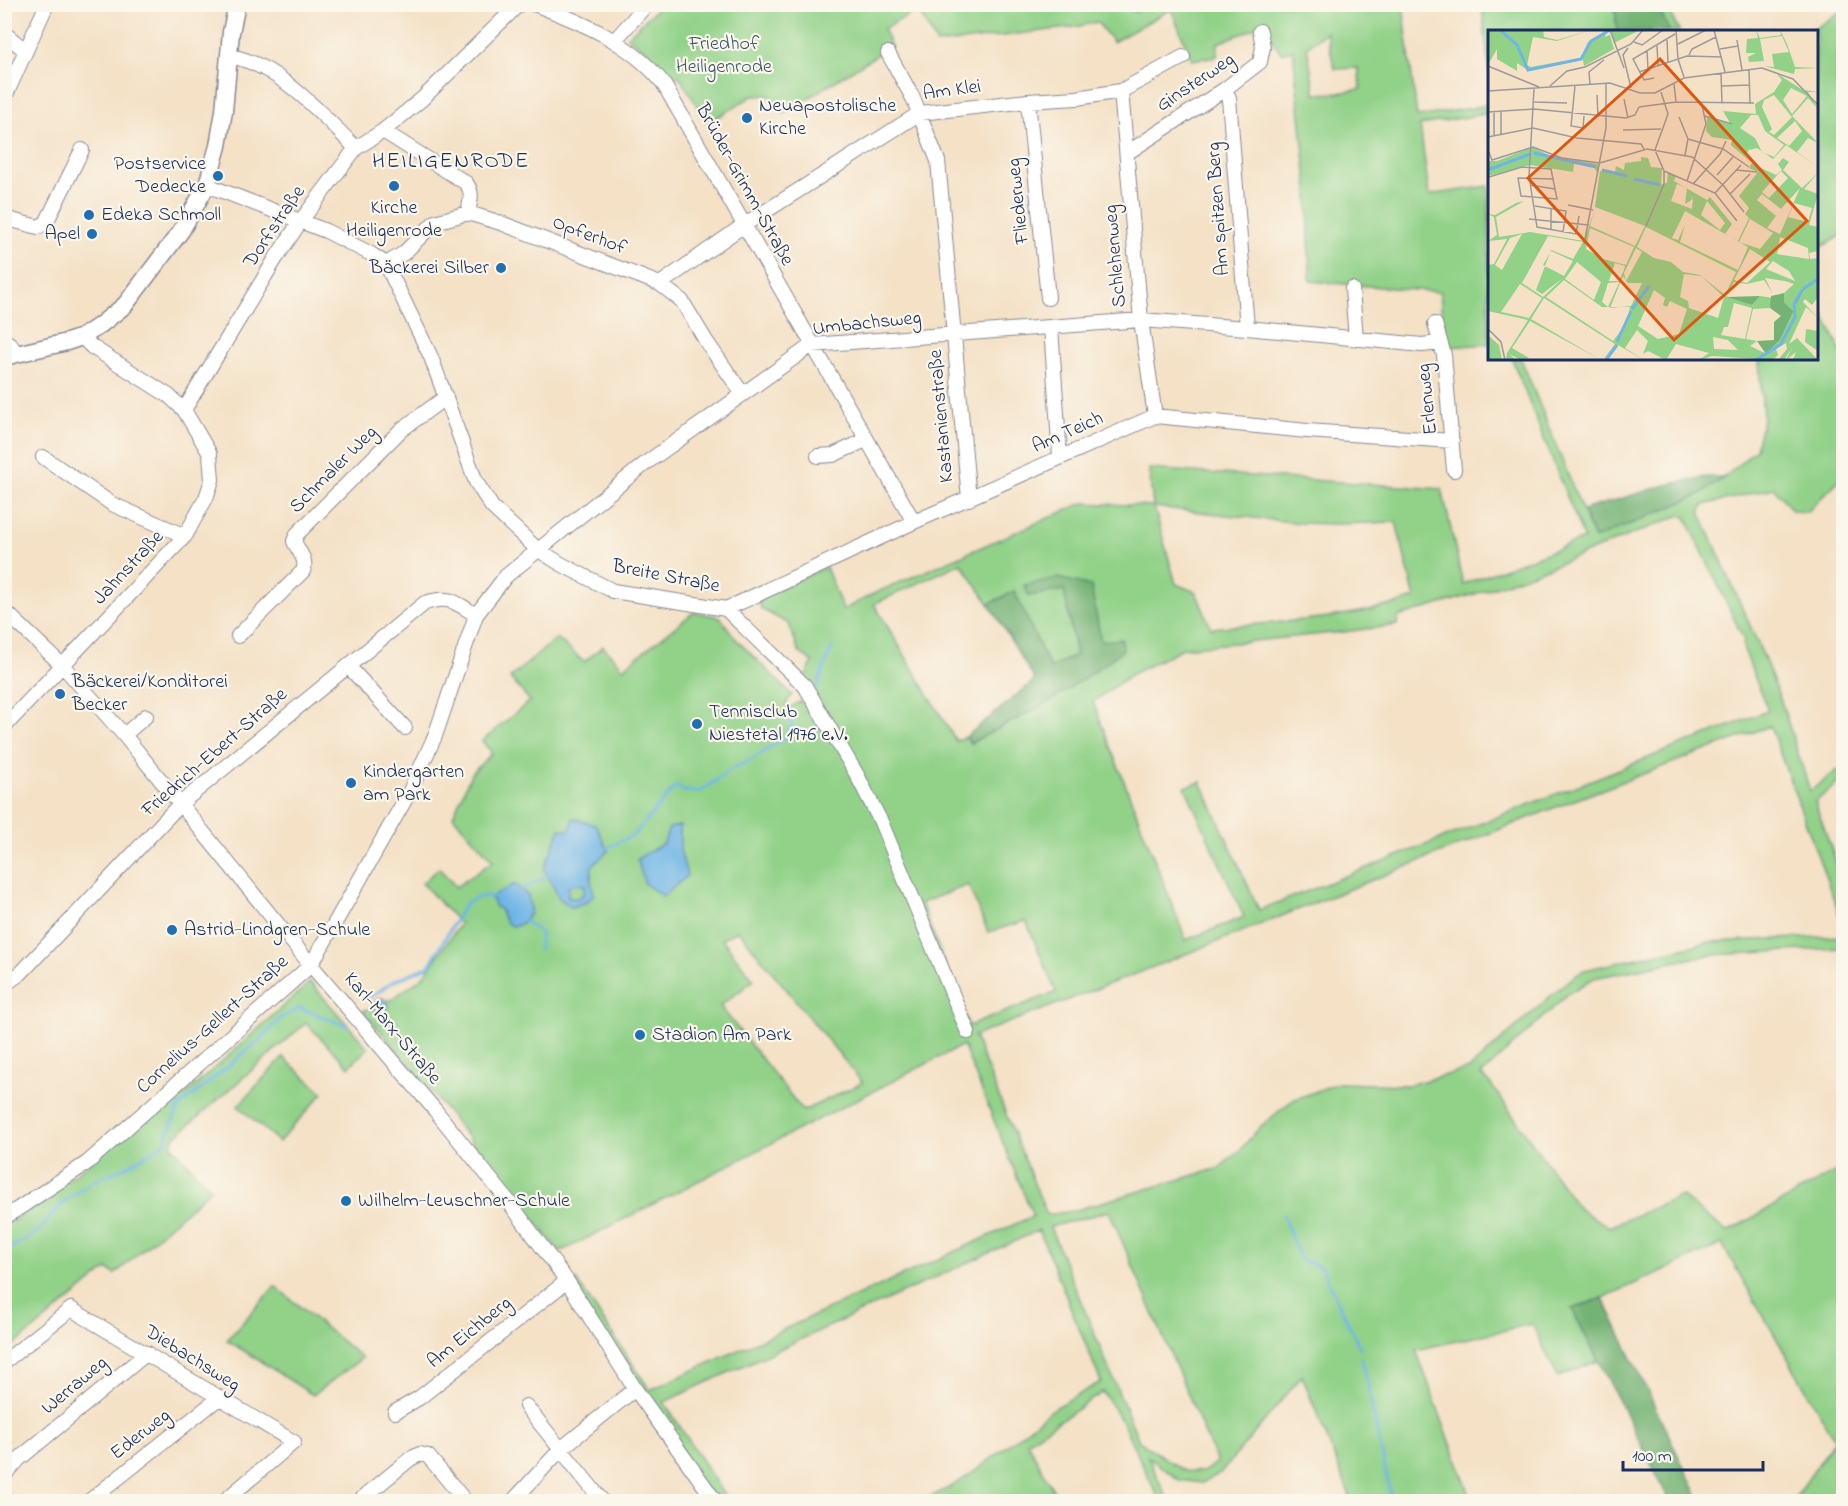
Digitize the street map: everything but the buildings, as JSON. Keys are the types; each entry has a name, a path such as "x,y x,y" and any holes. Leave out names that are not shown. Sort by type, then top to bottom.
{"main road":[{"path":"11,356 67,342 99,326 125,305 181,231 207,185 218,146 224,111 231,32 237,4"}],"street":[{"path":"4,99 47,4"},
{"name":"Dorfstraße","path":"184,410 276,258 356,148 383,131 422,99 519,4"},
{"name":"Brüder-Grimm-Straße","path":"534,4 572,19 614,40 641,60 663,82 914,522"},
{"path":"614,40 647,4"},
{"name":"Ginsterweg","path":"1127,153 1225,89 1260,62 1263,47 1260,31"},
{"path":"4,33 26,51"},
{"name":"Kastanienstraße","path":"888,53 920,113 938,160 969,499"},
{"path":"229,56 274,75 301,95 356,148"},
{"name":"Am Klei","path":"660,284 744,225 920,113 1077,98 1121,91 1183,57"},
{"name":"Am spitzen Berg","path":"1225,89 1230,98 1247,328"},
{"name":"Schlehenweg","path":"1121,91 1142,320 1155,416"},
{"name":"Fliederweg","path":"1028,101 1048,298"},
{"path":"207,185 326,231 386,264 404,253 435,222 468,213 472,196 471,189 466,183 383,131"},
{"path":"4,218 38,227 46,223 82,150"},
{"name":"Opferhof","path":"468,213 510,226 660,284 682,302 742,393"},
{"name":"Breite Straße","path":"386,264 431,357 476,482 492,507 537,549 613,591 726,609 805,686 857,775 881,822 968,1032"},
{"path":"1352,289 1356,339"},
{"name":"Umbachsweg","path":"476,615 506,576 537,549 646,463 812,345 1142,320 1422,345 1439,343"},
{"name":"Erlenweg","path":"1435,324 1444,355 1454,470"},
{"path":"1051,327 1060,458"},
{"path":"82,336 93,347 169,396 184,410"},
{"path":"4,340 10,344 11,356"},
{"name":"Schmaler Weg","path":"238,636 303,571 304,560 294,541 297,534 401,430 446,397"},
{"name":"Jahnstraße","path":"7,720 63,666 185,536 206,498 212,480 210,454 184,410"},
{"name":"Am Teich","path":"726,609 914,522 1155,416 1306,431 1452,441"},
{"path":"818,456 833,455 866,440"},
{"path":"43,457 112,504 185,536"},
{"name":"Friedrich-Ebert-Straße","path":"4,985 21,974 180,804 425,603 441,598 456,603 476,615"},
{"name":"Karl-Marx-Straße","path":"4,610 63,666 124,735 311,964 435,1110 523,1221 567,1281 635,1389 716,1502"},
{"name":"Cornelius-Gellert-Straße","path":"4,1218 87,1163 311,964 423,765 476,615"},
{"path":"349,667 405,728"},
{"path":"124,735 146,716"},
{"name":"Am Eichberg","path":"395,1412 419,1398 567,1281"},
{"name":"Diebachsweg","path":"4,1362 71,1309 294,1442 223,1502"},
{"name":"Werraweg","path":"4,1476 19,1459 147,1353"},
{"path":"513,1502 562,1448 635,1389"},
{"name":"Ederweg","path":"88,1502 219,1398"},
{"path":"526,1406 562,1448 603,1502"},
{"path":"358,1502 410,1459 420,1454 428,1456 466,1502"},
{"path":"4,1498 10,1502"}],"green space":[{"name":"Friedhof Heiligenrode","path":"662,4 1115,4 1137,12 1141,4 1403,5 1417,117 1488,105 1488,113 1420,125 1429,195 1488,186 1488,344 1449,347 1443,331 1440,292 1310,281 1308,191 1293,50 1281,53 1263,25 1218,43 1217,56 1192,60 1171,9 1113,42 1097,22 1075,27 937,44 918,10 883,29 891,46 783,114 769,95 752,96 708,123 679,76 671,78 649,53 627,37","holes":["1326,32 1335,69 1358,68 1361,89 1315,94 1307,47"]},
{"path":"1482,5 1615,5 1617,30 1488,30 1488,62"},
{"path":"1615,5 1657,5 1669,30 1617,30"},
{"path":"1657,5 1666,5 1678,30 1669,30"},
{"path":"1843,10 1843,235 1818,248 1818,30 1813,30"},
{"path":"1818,301 1843,356 1843,476 1807,512 1793,511 1774,488 1704,505 1700,512 1763,655 1782,704 1810,791 1843,766 1843,779 1815,802 1843,882 1843,924 1770,726 1556,807 974,1036 1047,1215 1072,1211 1219,1168 1240,1150 1261,1126 1293,1100 1338,1083 1408,1085 1469,1069 1564,984 1584,970 1710,942 1843,936 1843,948 1709,955 1594,978 1569,993 1481,1075 1492,1086 1579,1209 1609,1227 1681,1196 1727,1232 1843,1167 1843,1501 1793,1501 1835,1440 1722,1244 1603,1298 1572,1309 1598,1361 1558,1377 1532,1324 1416,1350 1472,1501 1352,1501 1302,1376 1221,1473 1202,1483 1179,1480 1148,1457 1168,1501 1160,1501 1121,1420 1103,1392 1027,1442 1059,1501 918,1501 954,1485 986,1463 1054,1409 1101,1382 1039,1230 664,1402 728,1501 704,1501 572,1284 576,1280 650,1390 1033,1216 963,1045 560,1252 413,1069 363,1011 390,1000 422,978 460,924 422,883 439,868 456,887 493,861 453,816 471,774 492,753 482,741 530,701 510,678 557,638 584,662 603,646 623,668 694,612 720,617 735,638 792,695 787,702 786,709 804,700 799,688 813,662 799,652 789,624 761,609 758,598 826,567 843,610 873,594 1083,503 1153,506 1149,469 1442,489 1463,584 1584,539 1512,360 1521,360 1594,539 1697,496 1725,477 1756,449 1763,418 1759,360 1818,360","holes":["1154,507 1301,523 1396,522 1415,598 1340,616 1211,628 1196,592 1176,584","1680,515 1686,517 1744,640 1743,647 1768,711 1259,910 1201,782 1185,787 1244,917 1186,940 1093,702 1132,674 1183,648 1397,625 1398,617 1478,593 1561,563","961,563 989,604 1014,591 1050,668 1076,655 1064,590 1029,596 1058,578 1101,642 1049,702 971,743 966,737 956,741 874,604","968,885 988,932 1026,921 1056,992 969,1026 921,903","738,930 862,1083 803,1111 720,1006 754,980 722,939","1109,1211 1217,1462 1203,1472 1184,1471 1139,1441 1050,1227"]},
{"path":"1705,477 1725,477 1697,496 1594,539 1583,510 1666,485"},
{"path":"1058,578 1091,586 1101,641 1122,639 1123,650 1049,702 970,743 966,737 1035,680 989,604 1014,591 1050,668 1076,655 1064,590 1029,596 1024,585"},
{"path":"310,982 368,1048 349,1067 306,1023 174,1138 171,1145 211,1189 115,1274 107,1269 5,1353 5,1226 52,1193 174,1093 179,1100"},
{"path":"283,1057 323,1093 279,1142 238,1106"},
{"path":"275,1286 362,1358 313,1395 227,1340"},
{"path":"1603,1298 1700,1501 1670,1501 1572,1309"}],"water":[{"path":"573,818 596,825 608,851 592,866 591,880 594,894 587,902 571,907 559,898 544,869 560,829 568,830","holes":["576,884 585,885 584,894 576,899 568,897 568,887"]},
{"path":"680,826 680,849 687,876 663,896 645,884 637,859 664,843 669,828"},
{"path":"515,884 528,896 530,910 524,921 514,926 506,922 491,897"},
{"path":"381,998 386,1000 388,1005 386,1010 381,1012 376,1010 374,1005 376,1000"}],"waterway":[{"path":"816,689 832,647"},
{"path":"604,849 634,835 676,786 684,791 700,792 730,770 753,759 787,736 792,723 787,714"},
{"path":"518,891 550,875"},
{"path":"369,998 394,981 429,966 465,904 478,897 494,896"},
{"path":"525,921 541,933 539,950"},
{"path":"4,1252 36,1233 64,1202 90,1183 127,1166 164,1144 179,1107 261,1039 281,1018 300,1008 347,1026"},
{"path":"1283,1215 1300,1259 1321,1267 1360,1348"},
{"path":"1362,1359 1392,1502"}],"place":[{"name":"Neuapostolische Kirche","path":"747,118"},
{"name":"Postservice Dedecke","path":"218,176"},
{"name":"Kirche Heiligenrode","path":"394,186"},
{"name":"Edeka Schmoll","path":"89,215"},
{"name":"Apel","path":"92,234"},
{"name":"Bäckerei Silber","path":"501,268"},
{"name":"Bäckerei/Konditorei Becker","path":"60,694"},
{"name":"Tennisclub Niestetal 1976 e.V.","path":"697,724"},
{"name":"Kindergarten am Park","path":"351,783"},
{"name":"Astrid-Lindgren-Schule","path":"172,930"},
{"name":"Stadion Am Park","path":"640,1035"},
{"name":"Wilhelm-Leuschner-Schule","path":"346,1201"}],"district":[{"name":"HEILIGENRODE","path":"451,162"}]}
